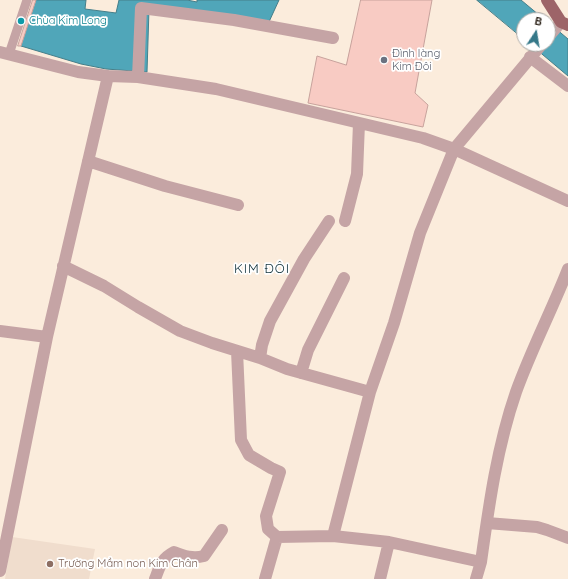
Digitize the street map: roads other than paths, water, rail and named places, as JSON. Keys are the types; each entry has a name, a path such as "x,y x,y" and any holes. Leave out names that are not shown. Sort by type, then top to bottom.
{"main road":[{"path":"547,0 564,24"}],"street":[{"path":"138,77 141,8 255,24 333,38"},
{"path":"556,30 564,24"},
{"path":"333,536 370,392 394,323 420,233 454,149 535,52"},
{"path":"4,53 78,72 108,76 138,77 216,89 423,138 454,149 568,201"},
{"path":"530,57 568,86"},
{"path":"0,571 47,337 108,76"},
{"path":"345,221 357,174 359,123"},
{"path":"88,161 165,186 238,205"},
{"path":"260,358 262,345 270,321 304,259 328,221"},
{"path":"63,266 104,286 180,331 212,344 260,358 287,369 370,392"},
{"path":"476,579 481,562 502,438 516,392 568,269"},
{"path":"300,373 308,350 344,278"},
{"path":"0,332 47,337"},
{"path":"237,351 241,440 248,455 280,472 266,516 268,529 277,537 333,536 389,542 481,562"},
{"path":"487,523 537,527 568,538"},
{"path":"155,579 160,564 165,557 174,552 196,558 204,556 222,530"},
{"path":"265,579 277,537"},
{"path":"380,579 389,542"}],"lane":[{"path":"4,53 27,0"}],"water":[{"path":"36,0 86,0 85,9 116,13 119,0 187,0 197,2 197,0 279,0 268,24 149,9 147,72 106,69 81,64 21,46"},
{"path":"477,0 521,0 535,12 516,12 516,32"},
{"path":"556,29 568,39 568,76 540,52 556,52"}],"place":[{"name":"Chùa Kim Long","path":"21,21"},
{"name":"Đình làng Kim Đôi","path":"384,60"},
{"name":"Trường Mầm non Kim Chân","path":"50,564"}],"district":[{"name":"KIM ĐÔI","path":"262,269"}]}
